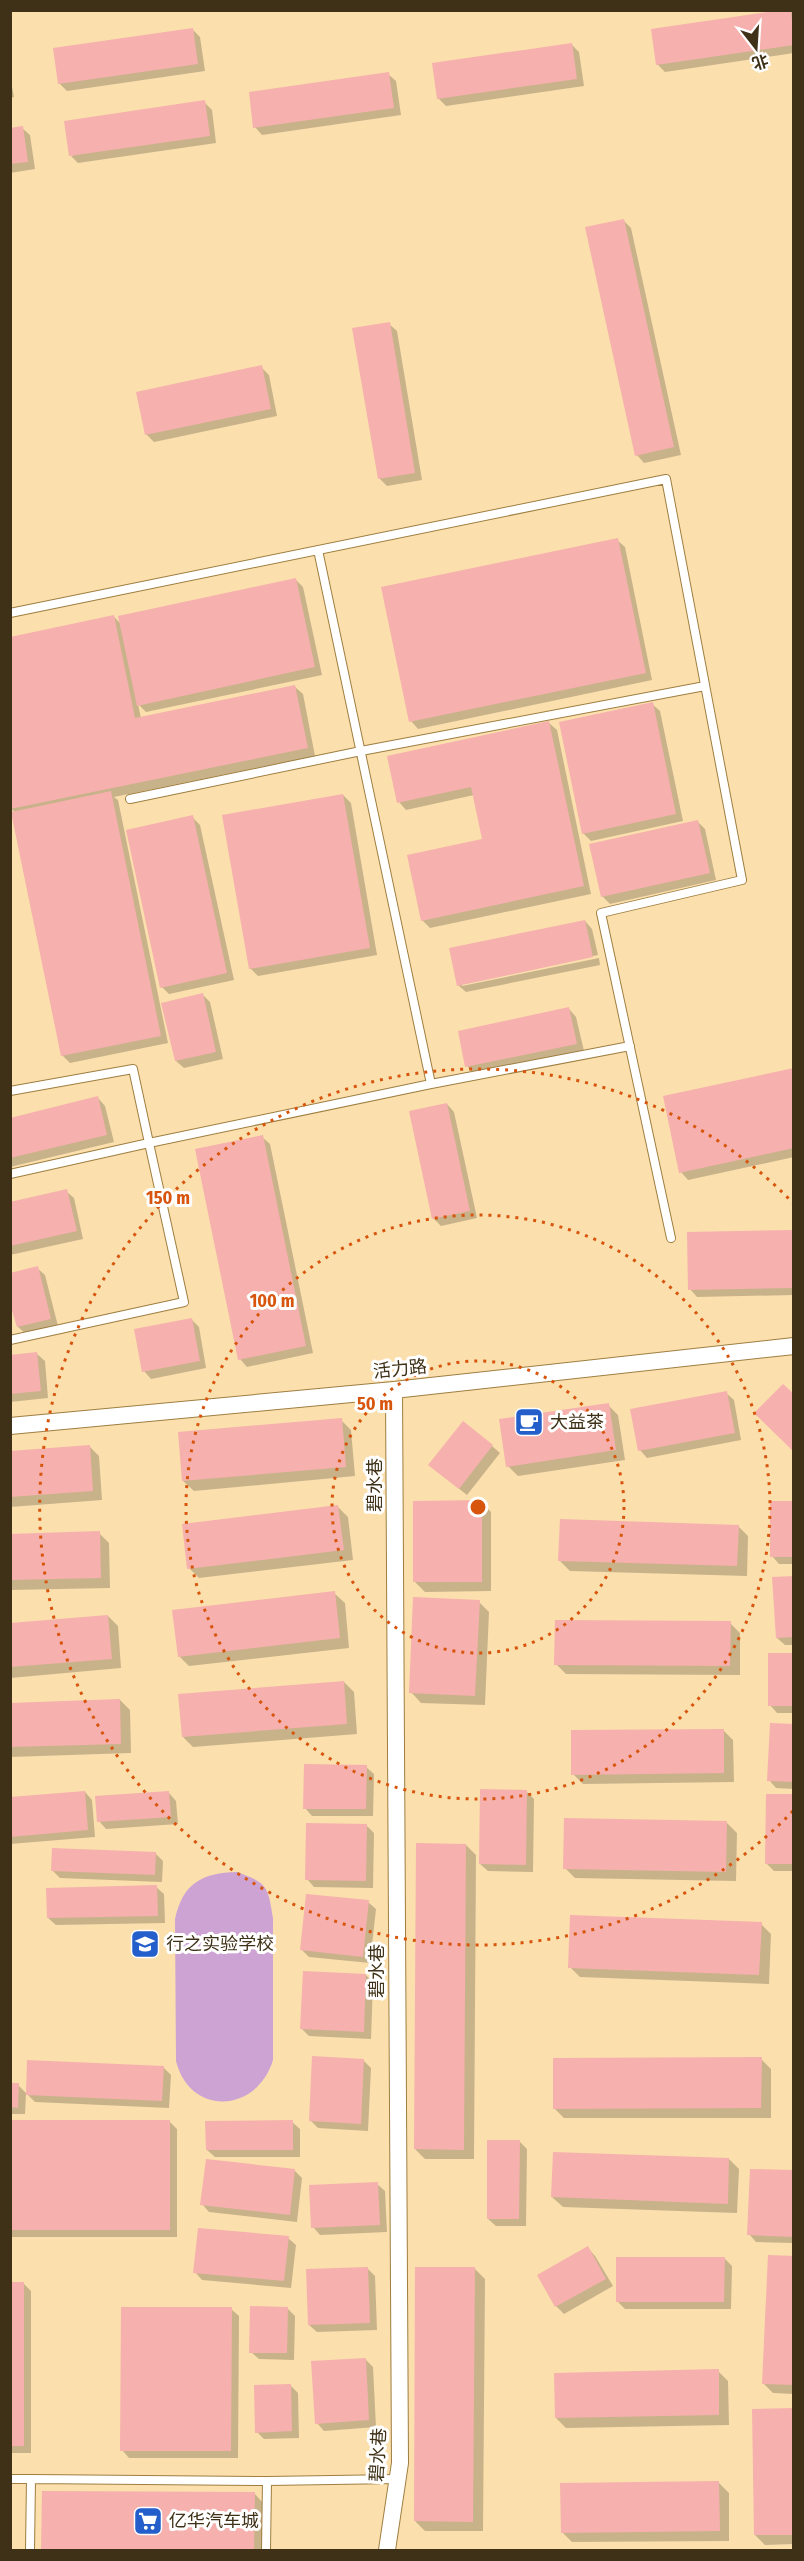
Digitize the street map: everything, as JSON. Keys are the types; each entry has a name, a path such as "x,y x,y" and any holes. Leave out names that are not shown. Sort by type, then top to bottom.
{"street":[{"name":"活力路","path":"10,1426 394,1390 794,1346"},
{"name":"碧水巷","path":"387,2550 400,2463 394,1390"}],"lane":[{"path":"10,613 666,479 742,880 601,913 671,1238"},
{"path":"318,550 430,1084"},
{"path":"130,799 361,751 705,686"},
{"path":"10,1174 430,1084 630,1046"},
{"path":"10,1092 133,1069 184,1302 10,1340"},
{"path":"10,2479 267,2481 397,2479"},
{"path":"30,2550 31,2479"},
{"path":"266,2550 267,2481"}],"shaded area":[{"path":"237,1872 255,1879 265,1888 273,1918 273,2060 265,2078 253,2090 239,2098 224,2101 209,2099 195,2092 184,2079 176,2061 175,1919 183,1897 196,1882 214,1875"}],"building":[{"path":"791,10 794,45 656,65 651,29"},
{"path":"193,28 198,64 58,84 53,48"},
{"path":"572,43 577,79 437,99 432,63"},
{"path":"389,72 394,108 253,128 249,92"},
{"path":"205,100 210,136 69,156 64,121"},
{"path":"23,126 28,162 10,164 10,128"},
{"path":"624,219 674,447 635,456 585,227"},
{"path":"390,322 415,473 378,479 352,328"},
{"path":"262,365 271,409 145,435 136,392"},
{"path":"618,538 646,673 409,722 381,587"},
{"path":"296,578 315,667 137,706 118,616"},
{"path":"114,615 135,718 295,685 308,748 10,809 10,637"},
{"path":"653,702 676,814 582,834 559,722"},
{"path":"549,721 584,886 421,921 407,855 482,839 471,787 397,803 387,756"},
{"path":"111,791 161,1036 61,1056 11,812"},
{"path":"343,794 370,948 249,969 222,815"},
{"path":"193,815 227,973 160,988 126,830"},
{"path":"698,820 710,873 601,897 589,844"},
{"path":"585,920 593,957 457,986 449,948"},
{"path":"203,993 216,1052 175,1061 161,1003"},
{"path":"569,1007 577,1044 465,1067 458,1031"},
{"path":"794,1068 794,1148 679,1173 663,1096"},
{"path":"98,1096 107,1135 10,1158 10,1118"},
{"path":"447,1103 470,1211 432,1219 409,1111"},
{"path":"263,1135 306,1346 238,1360 195,1149"},
{"path":"67,1189 77,1231 10,1246 10,1202"},
{"path":"794,1230 794,1288 688,1290 687,1232"},
{"path":"38,1266 51,1319 17,1327 10,1304 10,1273"},
{"path":"192,1318 200,1361 142,1372 134,1329"},
{"path":"37,1352 41,1391 10,1394 10,1355"},
{"path":"783,1384 794,1394 794,1452 754,1413"},
{"path":"727,1391 735,1433 638,1451 630,1409"},
{"path":"609,1403 616,1450 506,1467 499,1419"},
{"path":"342,1418 346,1467 182,1481 178,1432"},
{"path":"463,1421 493,1445 459,1489 428,1465"},
{"path":"90,1445 93,1491 10,1497 10,1451"},
{"path":"482,1500 482,1582 413,1582 413,1501"},
{"path":"770,1501 794,1501 794,1557 770,1557"},
{"path":"338,1505 344,1550 187,1569 182,1524"},
{"path":"560,1519 739,1525 737,1566 558,1561"},
{"path":"100,1531 101,1578 10,1580 10,1534"},
{"path":"794,1576 794,1637 776,1638 772,1577"},
{"path":"335,1591 340,1638 178,1657 172,1610"},
{"path":"413,1597 480,1600 475,1696 409,1693"},
{"path":"108,1615 112,1659 10,1667 10,1623"},
{"path":"555,1620 731,1621 730,1666 554,1665"},
{"path":"768,1653 794,1653 794,1706 768,1706"},
{"path":"344,1681 347,1724 182,1737 178,1694"},
{"path":"120,1699 121,1744 10,1747 10,1703"},
{"path":"770,1723 794,1724 794,1782 767,1781"},
{"path":"724,1729 724,1773 571,1775 571,1730"},
{"path":"304,1764 367,1765 366,1809 303,1809"},
{"path":"480,1789 527,1790 526,1865 479,1864"},
{"path":"85,1791 88,1830 10,1837 10,1797"},
{"path":"169,1791 171,1817 97,1822 95,1796"},
{"path":"766,1794 794,1794 794,1864 765,1864"},
{"path":"564,1818 727,1821 726,1872 563,1869"},
{"path":"306,1823 367,1824 366,1881 305,1880"},
{"path":"416,1843 466,1844 464,2150 414,2149"},
{"path":"52,1848 156,1852 155,1875 51,1871"},
{"path":"157,1885 158,1916 47,1918 46,1888"},
{"path":"306,1894 369,1900 363,1957 300,1950"},
{"path":"570,1915 762,1922 759,1975 568,1968"},
{"path":"303,1971 366,1974 364,2032 300,2029"},
{"path":"312,2056 364,2059 361,2124 309,2121"},
{"path":"762,2057 761,2108 553,2109 553,2058"},
{"path":"27,2060 164,2066 162,2101 26,2095"},
{"path":"10,2083 19,2083 18,2108 10,2107"},
{"path":"10,2120 170,2120 170,2230 10,2230"},
{"path":"293,2120 293,2150 206,2150 205,2121"},
{"path":"487,2140 520,2140 519,2219 487,2219"},
{"path":"553,2152 729,2158 728,2204 551,2197"},
{"path":"206,2159 295,2169 290,2215 200,2205"},
{"path":"750,2169 794,2170 794,2237 747,2235"},
{"path":"378,2182 380,2225 311,2228 309,2185"},
{"path":"198,2228 289,2236 284,2281 193,2273"},
{"path":"588,2246 606,2279 555,2307 537,2275"},
{"path":"768,2255 794,2256 794,2385 762,2384"},
{"path":"616,2257 725,2257 724,2302 616,2302"},
{"path":"368,2267 370,2323 308,2325 306,2269"},
{"path":"415,2267 475,2267 473,2522 414,2521"},
{"path":"10,2282 24,2282 24,2446 10,2446"},
{"path":"250,2306 288,2307 287,2353 249,2353"},
{"path":"121,2307 232,2307 231,2451 120,2451"},
{"path":"366,2358 369,2420 315,2424 311,2361"},
{"path":"719,2369 719,2415 555,2418 554,2373"},
{"path":"291,2384 292,2431 255,2433 254,2385"},
{"path":"794,2408 794,2535 754,2535 752,2409"},
{"path":"719,2481 720,2531 561,2533 560,2483"},
{"name":"亿华汽车城","path":"42,2491 255,2492 254,2550 41,2550"}],"place":[{"name":"大益茶","path":"529,1422"},
{"name":"行之实验学校","path":"145,1944"},
{"name":"亿华汽车城","path":"148,2521"}]}
